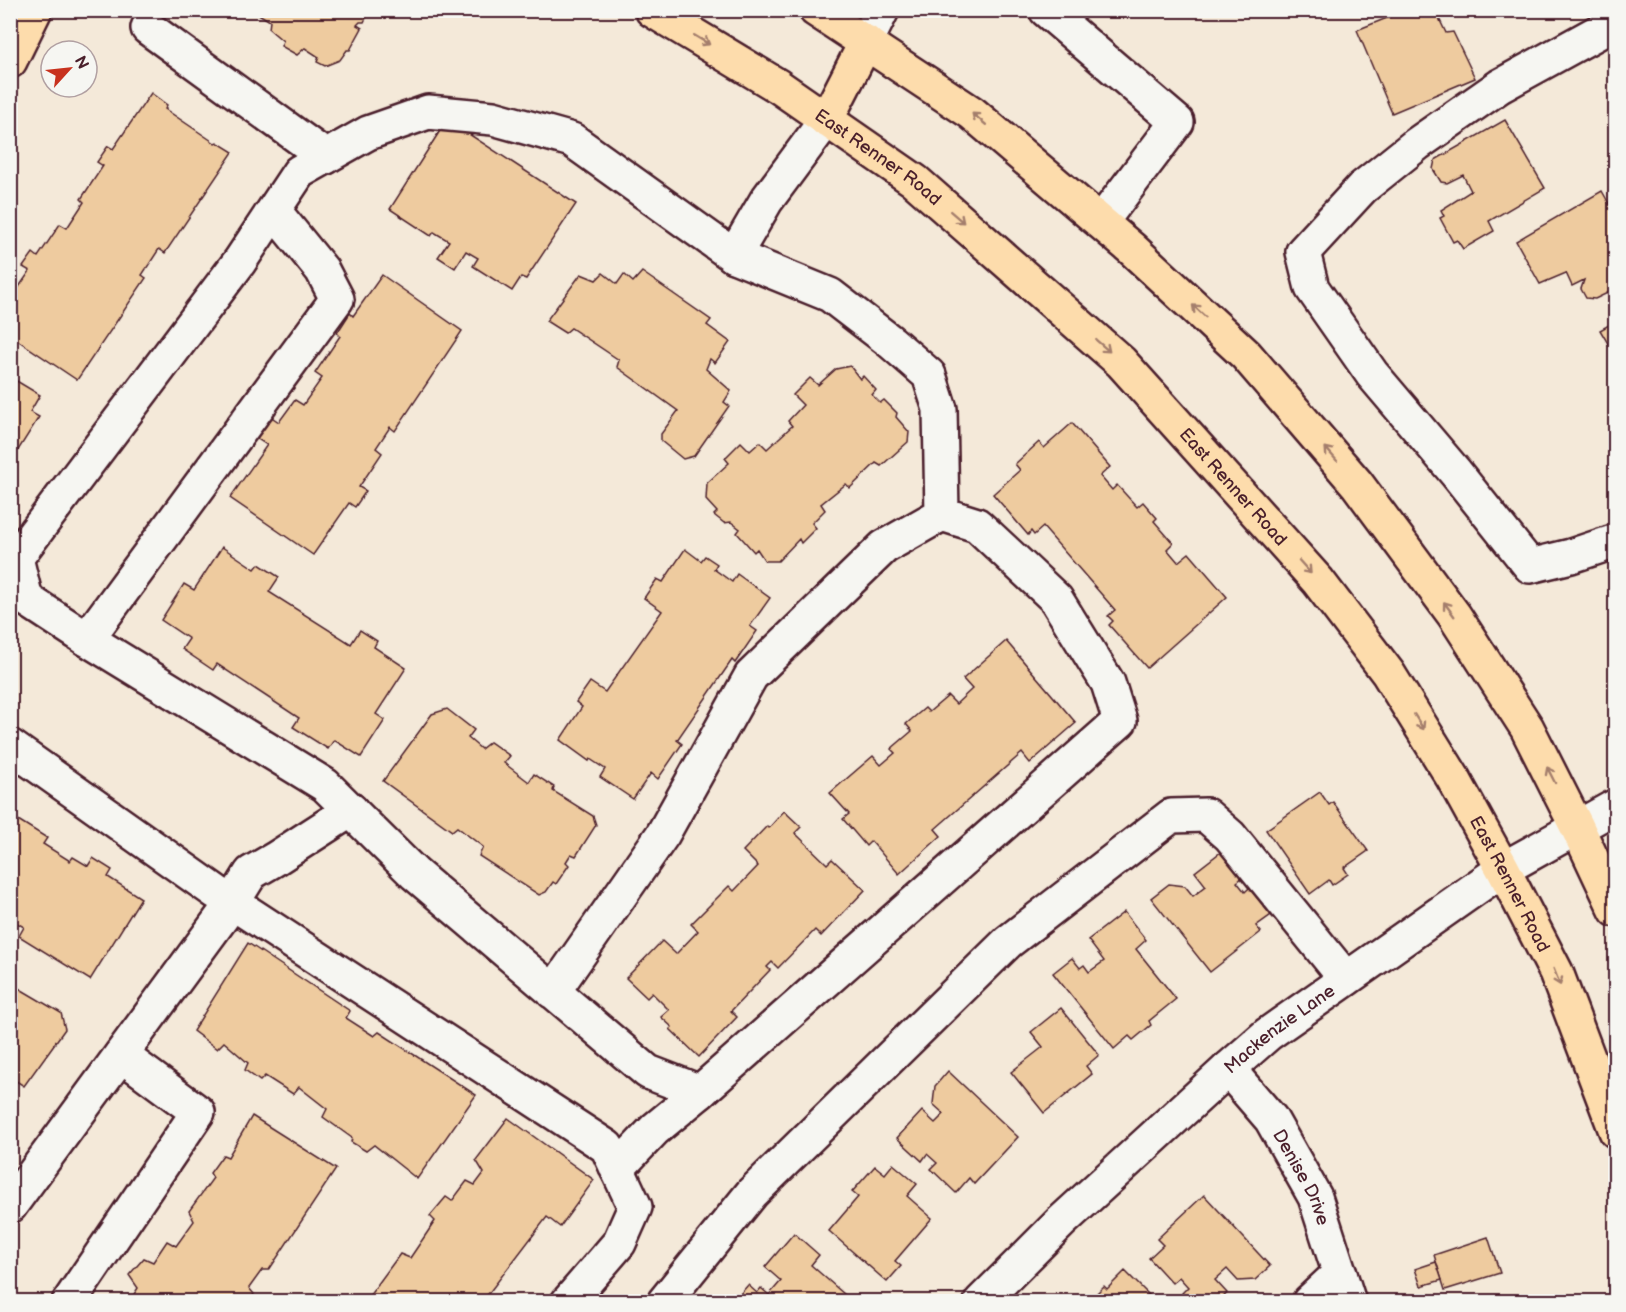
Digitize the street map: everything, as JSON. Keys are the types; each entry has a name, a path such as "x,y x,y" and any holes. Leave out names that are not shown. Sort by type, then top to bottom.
{"main road":[{"path":"10,61 35,10"},
{"name":"East Renner Road","path":"652,10 778,86 915,181 1121,362 1318,581 1388,672 1453,778 1503,868 1556,972 1616,1131"},
{"path":"816,10 972,113 1131,248 1246,355 1357,484 1454,615 1527,728 1616,910"},
{"path":"826,120 866,42"}],"street":[{"path":"866,42 882,10"},
{"path":"1046,10 1177,122 1101,222"},
{"path":"1610,23 1500,86 1417,144 1362,188 1303,252 1312,288 1372,374 1456,473 1530,566 1616,541"},
{"path":"148,28 326,157"},
{"path":"700,1092 648,1072 415,874 325,785 26,600 16,558 233,270 299,172 368,133 428,112 493,118 572,140 734,256 830,296 891,342 929,375 940,409 942,514"},
{"path":"734,256 766,201 826,120"},
{"path":"87,639 337,299 322,270 274,211"},
{"path":"553,992 663,834 751,676 884,547 942,514 977,525 1056,599 1108,683 1120,721 700,1092 655,1129 617,1169"},
{"path":"10,746 216,892 607,1147 634,1207 619,1243 568,1302"},
{"name":"Mackenzie Lane","path":"981,1302 1062,1221 1268,1034 1503,868 1616,806"},
{"path":"10,1206 233,902 251,873 351,810"},
{"path":"664,1302 752,1193 1008,942 1171,816 1206,815 1230,836 1346,979"},
{"path":"69,1302 198,1112 121,1055"},
{"name":"Denise Drive","path":"1228,1068 1271,1119 1315,1197 1345,1287"},
{"path":"1309,1302 1345,1287"}],"building":[{"path":"252,10 370,10 364,22 357,25 362,28 350,50 347,50 340,60 325,66 317,62 319,57 305,48 297,55 281,46 283,41 269,29 270,21"},
{"path":"1407,10 1435,10 1446,33 1453,32 1475,78 1392,113 1357,30"},
{"path":"151,93 167,105 165,109 215,143 233,152 165,253 159,249 142,275 146,278 77,380 10,335 10,300 30,271 23,267 33,253 38,257 60,224 67,228 84,202 81,199 103,166 97,162 108,146 113,149"},
{"path":"1505,120 1545,188 1489,221 1494,231 1463,249 1457,240 1453,242 1440,218 1444,216 1441,210 1471,191 1463,175 1447,183 1441,182 1433,169 1435,160"},
{"path":"452,123 576,204 526,279 521,277 512,291 473,266 478,258 466,251 455,268 438,257 449,241 434,232 431,236 390,209 443,126"},
{"path":"1602,191 1616,216 1616,289 1595,299 1586,298 1581,289 1584,280 1572,286 1566,273 1540,284 1516,241"},
{"path":"642,272 711,320 707,325 730,342 715,363 710,359 706,369 731,391 724,402 729,406 694,456 683,459 661,441 661,434 678,411 617,367 619,360 571,328 565,333 546,321 581,274 596,280 603,273 617,284 624,274 633,282"},
{"path":"382,275 462,331 395,431 390,427 376,448 382,453 359,487 366,491 355,507 349,503 313,555 230,498 267,445 256,438 270,416 279,422 295,400 303,405 322,378 315,373 340,336 337,333 350,313 353,316"},
{"path":"1616,321 1616,357 1600,330"},
{"path":"850,366 860,379 863,376 876,390 872,395 880,403 884,400 897,413 896,417 909,432 908,442 881,466 876,463 850,488 846,484 821,504 825,510 812,523 816,528 801,543 799,539 778,561 765,561 757,549 754,552 737,533 740,529 731,522 724,523 714,515 717,512 706,500 707,483 729,463 725,458 741,442 750,451 760,442 767,449 792,426 788,421 803,405 793,395 810,378 818,385 836,369"},
{"path":"10,377 40,395 30,412 39,417 10,463"},
{"path":"1072,423 1110,467 1100,476 1112,490 1117,485 1137,507 1143,502 1157,518 1154,521 1173,543 1167,549 1178,562 1189,553 1227,597 1147,668 1109,625 1113,621 1108,616 1115,610 1043,527 1034,535 1031,531 1028,535 993,494 1020,470 1015,464 1039,442 1044,448"},
{"path":"222,547 255,569 259,564 279,577 269,592 351,644 360,630 377,641 374,647 406,668 376,714 385,720 361,757 334,740 328,749 293,727 299,718 217,664 213,670 182,649 189,639 161,620 184,584 194,590"},
{"path":"685,549 701,561 705,556 717,564 714,569 732,582 737,574 770,598 750,626 757,631 735,663 732,660 677,740 682,744 658,779 651,773 633,799 600,777 605,769 590,759 589,761 560,740 582,707 576,702 590,682 605,692 662,611 644,598 657,579 663,582"},
{"path":"1006,641 1076,723 1030,763 1022,753 935,829 941,836 899,874 871,841 866,846 843,819 849,814 830,793 873,756 881,765 895,753 891,749 912,731 906,724 925,708 929,712 948,696 956,704 972,689 963,679"},
{"path":"447,709 474,730 468,738 481,749 490,742 510,756 504,763 529,782 534,774 554,787 553,791 593,816 596,825 576,856 571,854 566,862 569,865 556,884 553,882 546,892 539,895 479,856 483,847 457,827 452,831 383,781 432,714"},
{"path":"1320,792 1329,805 1333,802 1368,851 1344,868 1348,874 1332,885 1329,880 1310,894 1266,830"},
{"path":"784,811 801,827 795,833 827,864 832,859 865,890 821,936 815,930 778,968 772,962 767,967 770,970 731,1011 737,1017 699,1057 661,1017 669,1010 652,993 647,998 626,978 662,941 676,954 698,931 691,924 729,886 734,891 758,866 743,851"},
{"path":"10,815 47,838 43,844 70,861 73,857 88,866 93,858 112,870 108,877 141,898 90,980 19,936 24,927 10,919"},
{"path":"1222,851 1243,877 1237,882 1245,892 1249,888 1271,915 1256,926 1261,932 1210,972 1151,898 1169,884 1185,886 1193,896 1206,886 1195,872"},
{"path":"1124,912 1146,940 1136,949 1176,999 1149,1021 1151,1025 1133,1040 1129,1036 1114,1049 1053,973 1072,958 1080,968 1084,965 1089,972 1104,961 1088,940"},
{"path":"248,943 350,1011 346,1018 374,1036 379,1032 476,1095 417,1179 374,1145 366,1151 351,1142 352,1138 323,1117 327,1109 299,1087 293,1094 265,1076 260,1081 245,1070 248,1063 224,1042 217,1049 193,1031"},
{"path":"10,983 61,1013 65,1029 24,1086 13,1079 10,1083"},
{"path":"1061,1008 1099,1055 1086,1066 1092,1074 1044,1113 1011,1072 1043,1047 1031,1032"},
{"path":"948,1071 1018,1137 974,1184 969,1178 956,1193 931,1169 937,1163 927,1154 922,1161 897,1138 922,1111 935,1123 944,1114 933,1104 935,1086"},
{"path":"252,1116 336,1169 269,1270 262,1270 249,1288 254,1294 249,1302 129,1302 138,1288 129,1275 144,1258 153,1262 167,1241 176,1246 194,1221 189,1211 213,1178 210,1173 223,1155 228,1157"},
{"path":"508,1118 594,1180 560,1227 547,1217 482,1302 370,1302 367,1299 400,1254 410,1258 435,1221 430,1216 446,1197 452,1201 467,1181 475,1185 484,1173 476,1160"},
{"path":"893,1164 917,1184 907,1196 932,1218 895,1261 901,1266 887,1282 829,1231 858,1197 852,1192 875,1166 885,1174"},
{"path":"1204,1195 1270,1266 1255,1280 1238,1281 1227,1269 1215,1280 1227,1293 1219,1302 1190,1302 1182,1293 1188,1287 1179,1277 1172,1283 1149,1258 1163,1245 1157,1239"},
{"path":"794,1233 819,1255 811,1265 853,1302 733,1302 748,1285 757,1293 761,1288 769,1295 781,1281 765,1267"},
{"path":"1488,1237 1500,1273 1445,1290 1434,1255"},
{"path":"1436,1262 1442,1280 1421,1286 1415,1269"},
{"path":"1125,1271 1156,1302 1088,1302 1104,1286 1107,1289"}]}
